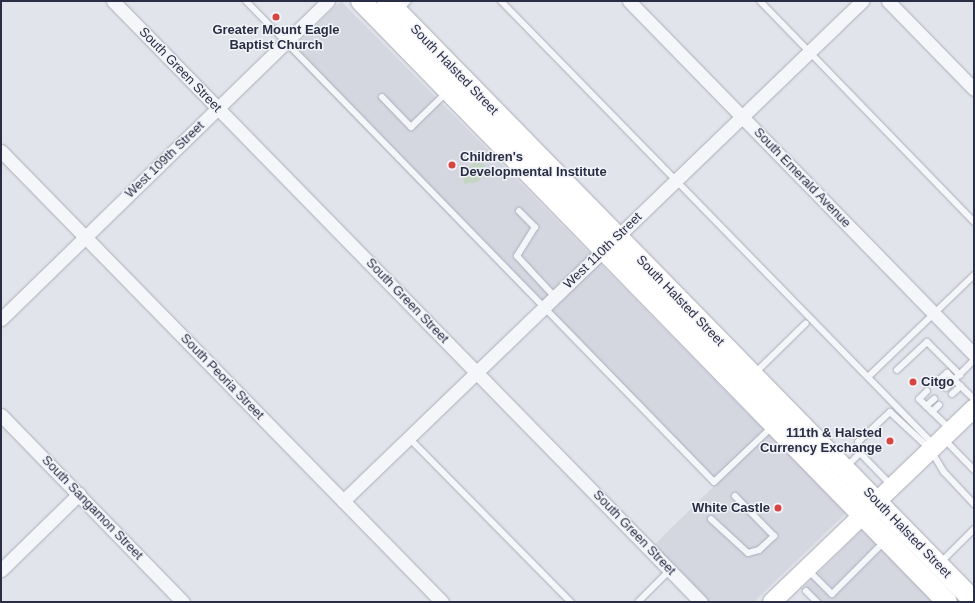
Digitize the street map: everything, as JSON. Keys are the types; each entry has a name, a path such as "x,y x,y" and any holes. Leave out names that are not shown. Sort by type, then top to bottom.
{"main road":[{"name":"South Halsted Street","path":"361,1 448,91 753,375 974,601"},
{"name":"South Halsted Street","path":"397,4 774,425 947,602"},
{"path":"772,602 974,408"}],"street":[{"name":"South Green Street","path":"113,1 701,602"},
{"name":"West 109th Street","path":"1,319 328,1"},
{"name":"South Emerald Avenue","path":"629,1 974,354"},
{"name":"West 110th Street","path":"344,501 862,1"},
{"path":"888,1 974,89"},
{"name":"South Peoria Street","path":"1,151 442,602"},
{"name":"South Sangamon Street","path":"1,415 183,602"},
{"path":"1,570 79,494"}],"lane":[{"path":"246,1 714,482 774,425"},
{"path":"501,1 868,377 974,470"},
{"path":"760,1 974,222"},
{"path":"382,97 411,127 448,91"},
{"path":"519,211 535,227 517,256 555,297"},
{"path":"868,377 974,275"},
{"path":"753,375 806,323"},
{"path":"897,370 927,342 960,375"},
{"path":"946,388 974,360"},
{"path":"939,380 947,373 974,399"},
{"path":"952,394 960,386"},
{"path":"927,391 919,399 932,412 940,441 944,472 974,504"},
{"path":"926,406 934,399"},
{"path":"932,412 940,405"},
{"path":"892,486 860,453 858,442 890,412 940,441"},
{"path":"409,438 571,602"},
{"path":"844,468 860,453"},
{"path":"711,519 748,553 759,550 774,536 735,496"},
{"path":"938,565 974,529"},
{"path":"807,568 832,594 886,540"},
{"path":"638,602 670,570"},
{"path":"806,591 817,602"}],"shaded area":[{"path":"341,1 846,513 754,602 704,602 651,548 714,486 289,52"},
{"path":"862,530 933,602 820,602 805,586"}],"green space":[{"path":"476,161 485,165 485,175 477,182 465,184 461,174"}],"place":[{"name":"Greater Mount Eagle Baptist Church","path":"276,17"},
{"name":"Children's Developmental Institute","path":"452,165"},
{"name":"Citgo","path":"913,382"},
{"name":"111th & Halsted Currency Exchange","path":"890,441"},
{"name":"White Castle","path":"778,508"}]}
